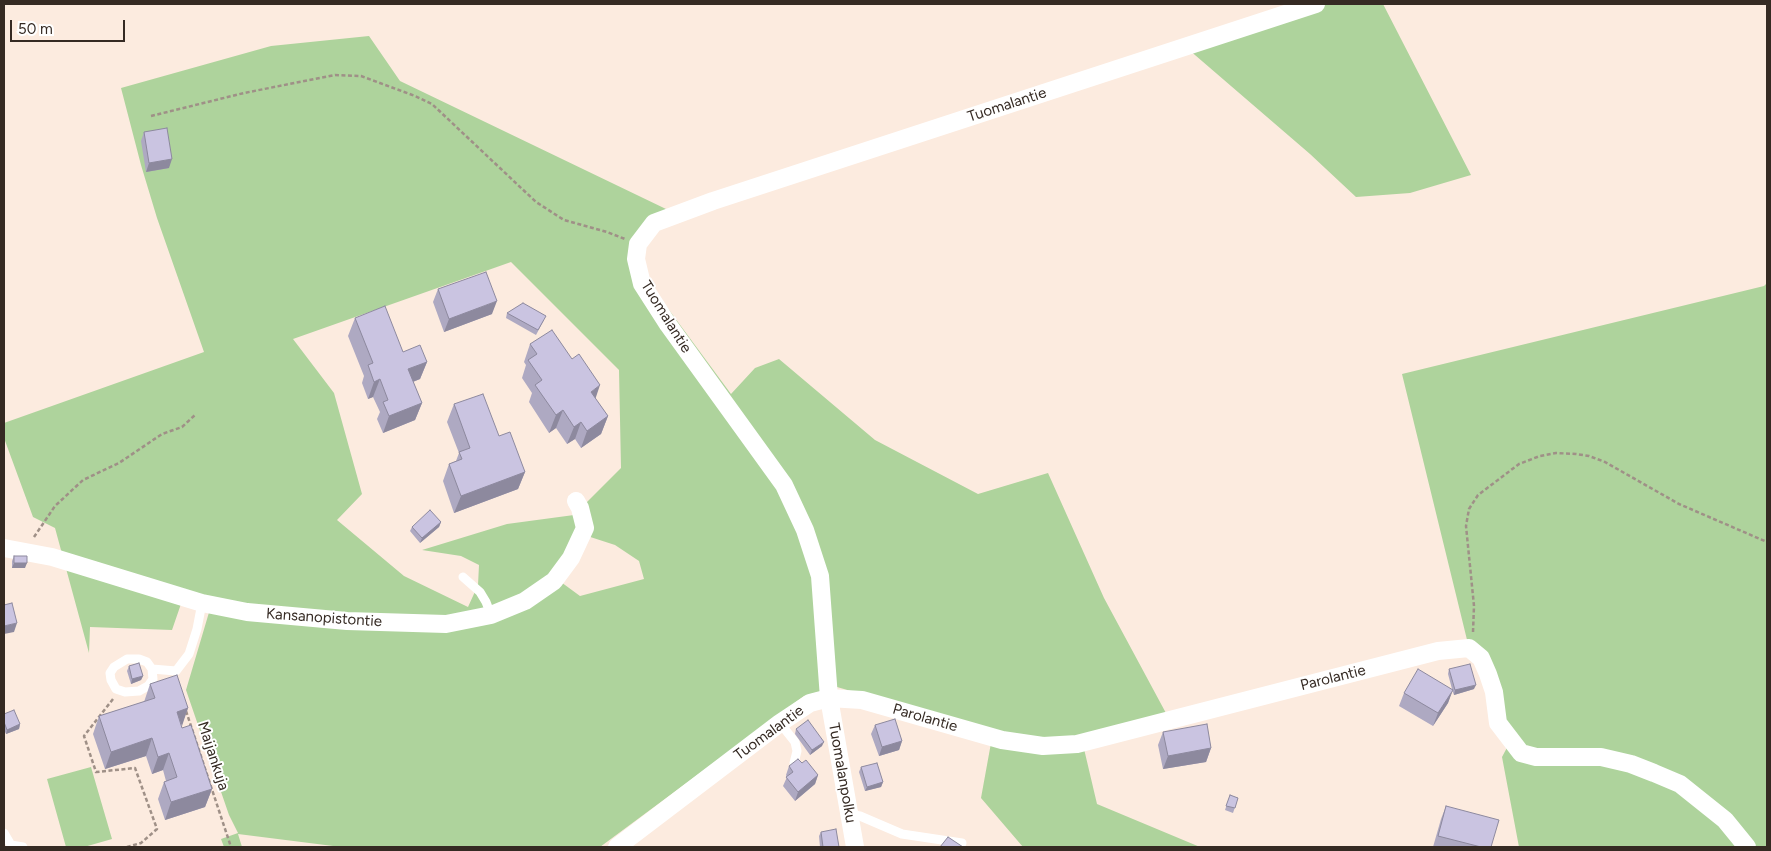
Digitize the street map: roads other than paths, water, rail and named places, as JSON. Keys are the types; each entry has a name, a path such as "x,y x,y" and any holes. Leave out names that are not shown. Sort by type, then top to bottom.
{"street":[{"name":"Tuomalantie","path":"617,847 780,723 810,703 828,698 820,576 805,530 784,485 667,323 642,284 636,259 638,244 654,223 713,201 1316,4"},
{"name":"Kansanopistontie","path":"4,548 26,551 202,602 247,612 347,621 446,624 491,614 525,601 554,581 571,558 585,528 580,508 576,501"},
{"name":"Parolantie","path":"828,698 862,700 1002,740 1043,746 1077,744 1438,651 1469,648 1481,658 1494,692 1498,723 1520,754 1536,757 1601,757 1630,764 1654,773 1680,784 1725,820 1747,847"},
{"name":"Tuomalanpolku","path":"828,698 855,847"}],"lane":[{"path":"463,577 480,592 491,614"},
{"path":"152,669 152,679 148,686 139,691 125,692 116,688 110,673 114,667 127,659 139,659 147,662 152,669 176,671 189,654 197,629 202,602"},
{"path":"780,723 795,742 797,751 794,763 796,767"},
{"path":"849,814 860,816 902,834 962,844"},
{"path":"4,832 11,846 23,847"}]}
